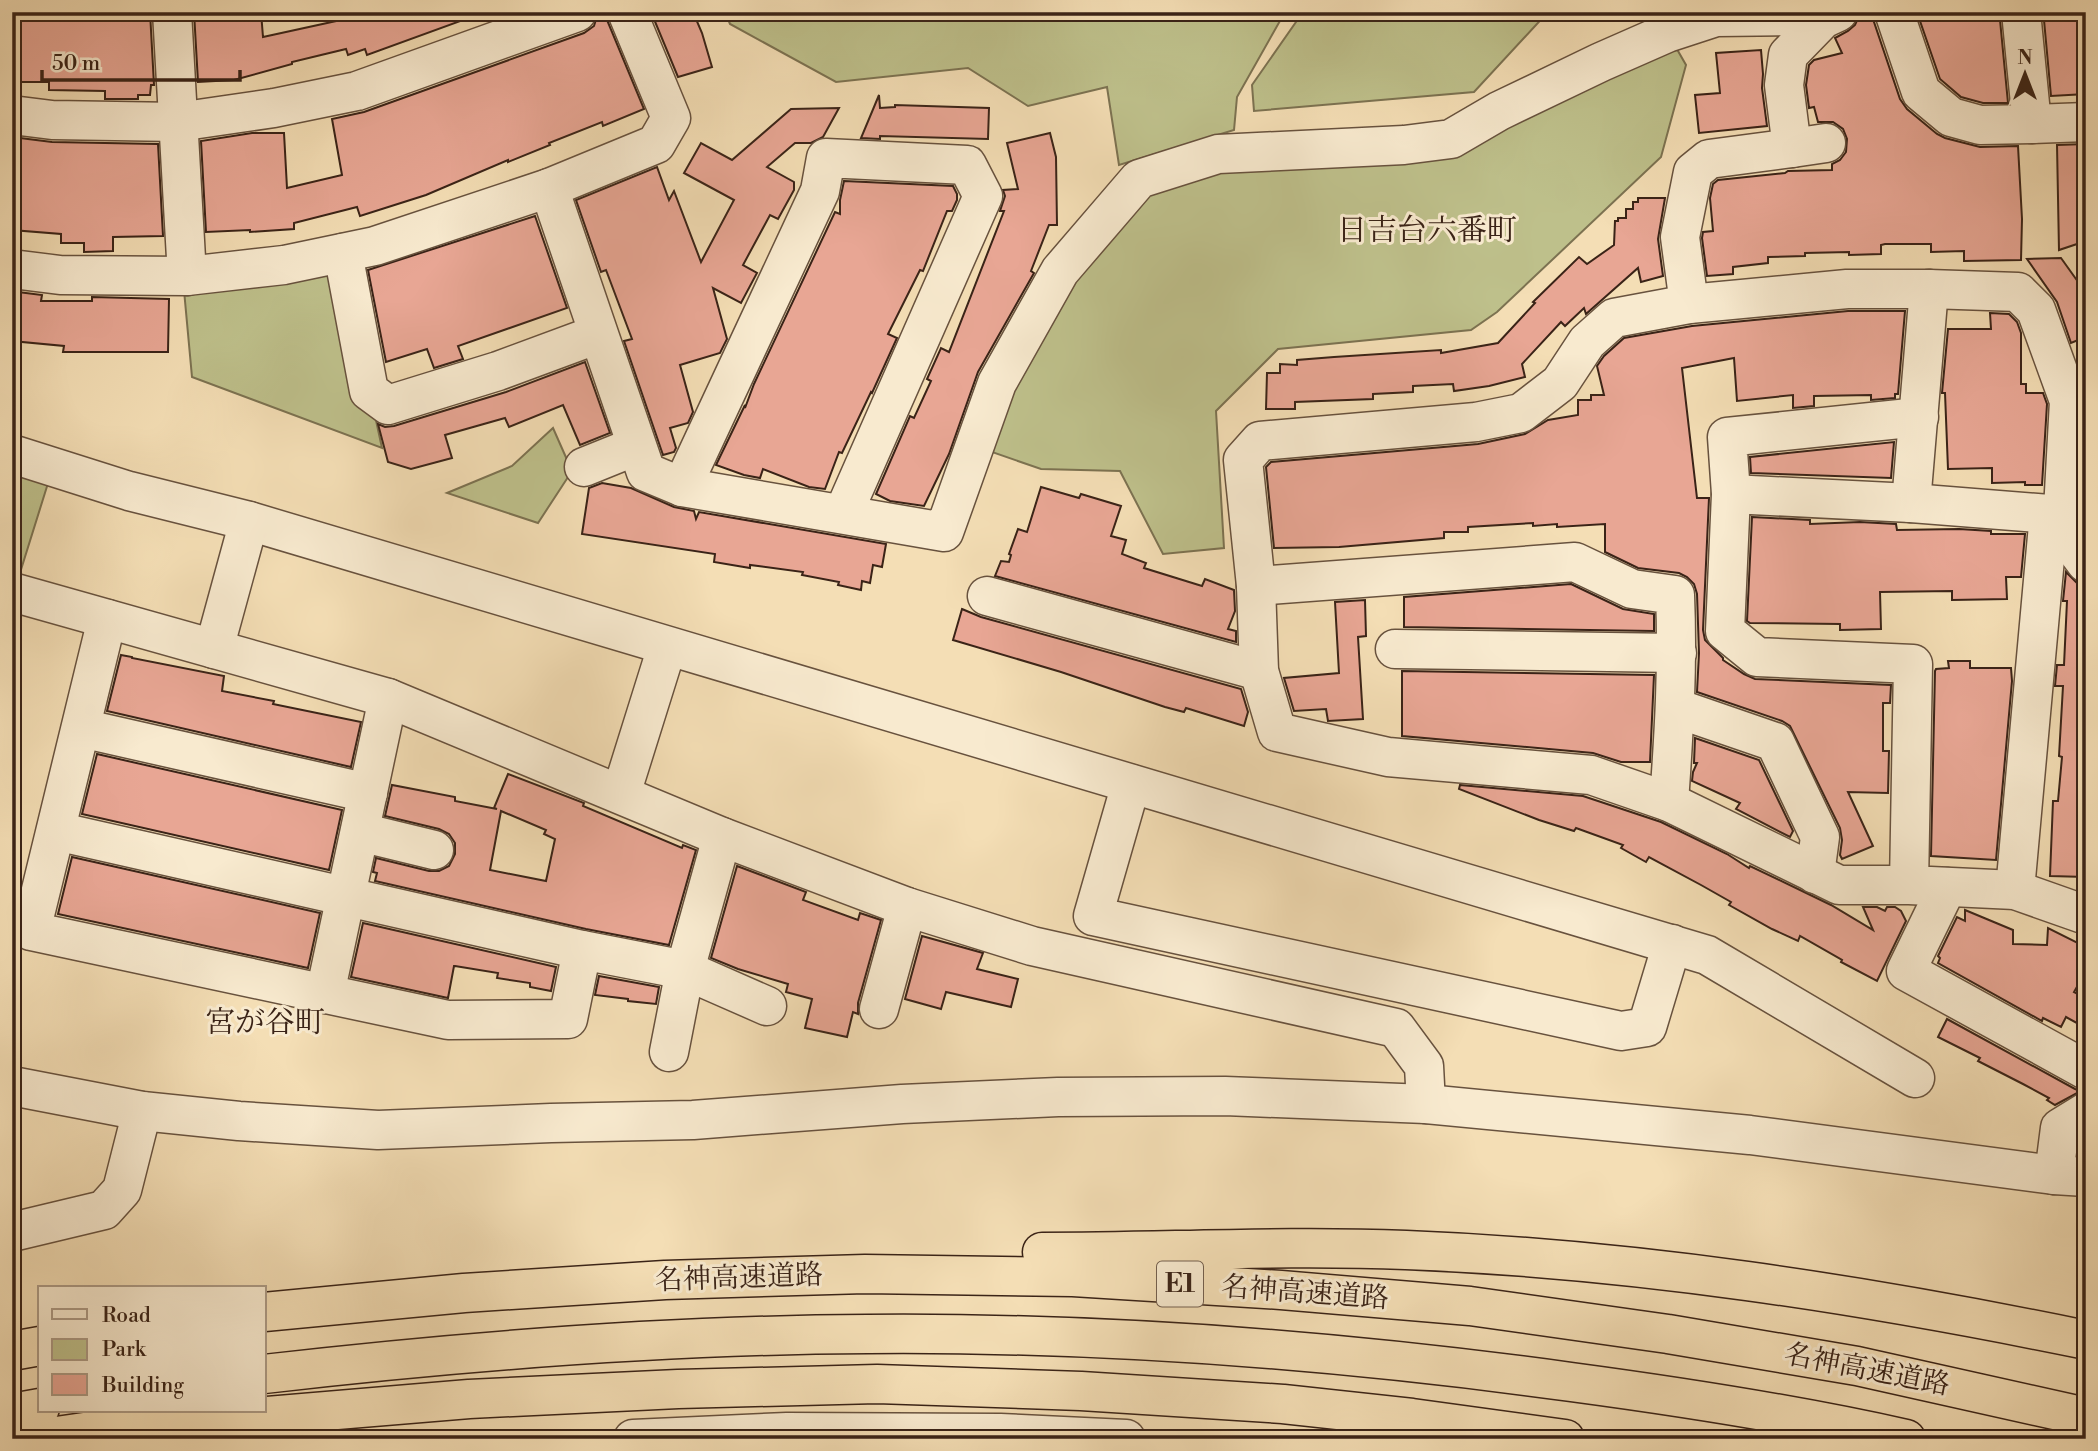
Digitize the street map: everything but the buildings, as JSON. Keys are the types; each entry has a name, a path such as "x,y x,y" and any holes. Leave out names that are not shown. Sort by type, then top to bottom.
{"highway":[{"path":"266,1290 467,1269 664,1256 860,1252 1405,1250 1524,1257 1677,1272 1956,1314 2086,1340"},
{"name":"名神高速道路","path":"266,1312 464,1293 665,1280 865,1274 1073,1278 1281,1290 1470,1306 1668,1334 1857,1366 2086,1417"},
{"path":"12,1328 38,1323"},
{"name":"名神高速道路","path":"266,1374 469,1353 662,1340 868,1334 1074,1337 1272,1349 1468,1368 1665,1395 1906,1439"},
{"path":"12,1351 38,1346"},
{"path":"36,1439 138,1426 469,1399 678,1389 877,1384 1081,1391 1283,1404 1565,1439"},
{"path":"12,1413 38,1408"}],"street":[{"path":"172,12 187,276"},
{"path":"12,115 52,120 178,122 274,108 357,91 578,12"},
{"path":"12,269 60,275 187,276 284,265 375,246 549,188 656,144 671,118 627,12"},
{"path":"1894,12 1921,92 1951,117 1980,125 2086,122"},
{"path":"2021,12 2032,124"},
{"path":"549,188 646,472 682,486 944,532 997,383 1060,271 1139,179 1218,154 1404,145 1451,139 1499,111 1601,62 1667,33 1716,17 1831,16"},
{"path":"1689,304 1680,237 1693,172 1709,159 1809,146 1784,85 1788,55 1831,16"},
{"path":"682,486 820,191 826,158 967,165 983,197 843,514"},
{"path":"343,253 369,391 388,405 498,371 598,334"},
{"path":"1731,494 1911,503 2049,514 2063,510 2068,401 2036,310 2018,292 1930,289 1847,289 1689,304 1614,318 1587,342 1560,383 1521,413 1476,422 1260,441 1243,460 1256,586 1259,671 1277,732 1388,757 1591,775 1669,803 1839,885 2015,890 2086,915"},
{"path":"1911,503 1930,289"},
{"path":"1909,885 1913,664 1757,657 1725,631 1731,494 1727,438 1919,417"},
{"path":"584,467 636,446"},
{"path":"12,454 129,491 249,521 1707,955 1915,1078"},
{"path":"2049,514 2086,563"},
{"path":"2015,890 2049,514"},
{"path":"214,649 249,521"},
{"path":"1256,586 1575,562 1632,589 1675,595 1676,708 1669,803"},
{"path":"12,592 388,698 722,837 907,907 1032,946 1396,1028 1424,1066 1426,1104"},
{"path":"987,596 1259,671"},
{"path":"107,619 31,931 448,1020 568,1019 582,950"},
{"path":"621,794 667,646"},
{"path":"1395,649 1677,653"},
{"path":"325,994 388,698"},
{"path":"1676,708 1774,742 1820,837 1815,874"},
{"path":"81,728 368,793"},
{"path":"1131,784 1093,916 1621,1031 1647,1027 1672,944"},
{"path":"56,831 582,950 685,970 767,1006"},
{"path":"360,832 434,850"},
{"path":"669,1052 685,970 722,837"},
{"path":"1947,887 1906,971 2086,1070"},
{"path":"879,1009 907,907"},
{"path":"12,1086 142,1111 239,1121 378,1130 693,1120 902,1104 1058,1097 1225,1096 1426,1104 1750,1135 2070,1176 2060,1128 2086,1112"},
{"path":"12,1232 104,1210 122,1190 142,1111"},
{"path":"633,1439 841,1432 1000,1433 1126,1439"}],"green space":[{"path":"725,12 1285,12 1237,97 1234,130 1119,165 1107,87 1028,106 968,68 836,82 730,24"},
{"path":"1303,12 1548,12 1474,92 1254,111 1252,85"},
{"path":"1674,44 1686,65 1661,157 1497,312 1471,330 1278,349 1216,411 1224,548 1163,554 1120,471 1041,469 989,451 1015,384 1075,275 1145,195 1220,168 1459,150"},
{"path":"324,269 339,277 382,448 192,377 184,290"},
{"path":"553,428 572,471 538,523 447,493 512,466"},
{"path":"12,469 49,480 19,576 12,574"}],"district":[{"name":"日吉台六番町","path":"1427,231"},
{"name":"宮が谷町","path":"265,1023"}]}
